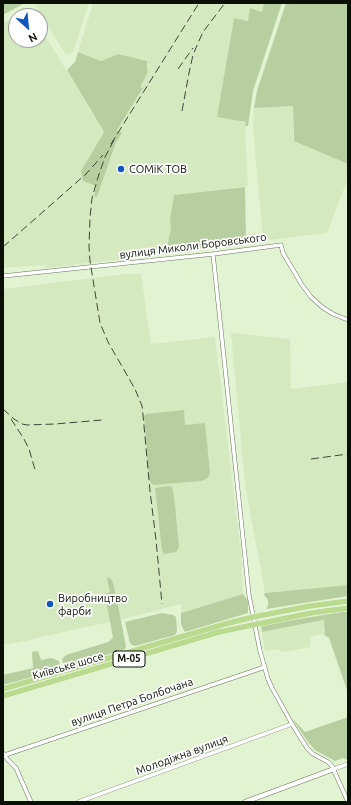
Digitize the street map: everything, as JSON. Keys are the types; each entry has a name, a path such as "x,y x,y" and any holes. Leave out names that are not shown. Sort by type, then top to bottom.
{"main road":[{"name":"М-05","path":"3,689 225,624 310,606 348,601"},
{"name":"М-05","path":"254,624 311,613 348,608"},
{"name":"Київське шосе","path":"3,696 219,632 254,624"}],"street":[{"name":"вулиця Миколи Боровського","path":"3,276 213,254 281,244 283,253 311,297 333,314 348,320"},
{"path":"213,254 249,595 260,651 272,688 292,724 307,748 313,754 330,764 348,802"},
{"name":"вулиця Петра Болбочана","path":"4,754 265,667"},
{"name":"Молодіжна вулиця","path":"78,802 292,724"},
{"path":"4,754 16,768 31,802"},
{"path":"3,762 8,760"},
{"path":"246,802 348,764"}],"shaded area":[{"path":"3,3 25,3 16,8 8,8 8,12 3,15"},
{"path":"34,3 89,3 73,52 66,55 48,26 48,8 37,8"},
{"path":"93,3 264,3 262,12 248,21 234,18 218,117 246,122 245,134 248,186 174,195 170,219 171,231 167,254 45,268 46,265 3,268 3,23 8,20 8,48 48,48 48,40 104,132 81,171 116,142 122,133 117,130 143,89 140,87 147,70 147,61 118,54 101,61 78,52"},
{"path":"264,3 282,3 253,91 248,126 245,126 246,122 217,117 234,18 248,21 250,8 262,12"},
{"path":"286,3 348,3 348,164 294,141 293,106 254,108 257,91"},
{"path":"78,52 101,61 118,54 147,61 148,72 140,87 143,88 117,130 122,133 116,142 97,197 94,196 96,186 83,181 81,171 104,132 67,70 75,62"},
{"path":"293,106 293,139 348,163 348,178 327,233 263,241 253,129 254,108"},
{"path":"245,187 246,242 167,252 171,231 170,219 174,195"},
{"path":"125,274 141,274 151,344 215,337 241,553 243,594 181,613 181,604 123,619 3,645 3,289"},
{"path":"231,333 290,339 291,389 348,382 348,585 265,593 245,484"},
{"path":"184,410 185,425 205,423 210,472 209,476 201,481 154,485 149,479 144,416 146,414"},
{"path":"172,487 174,496 179,546 176,552 164,554 162,550 155,488"},
{"path":"108,577 112,580 114,586 126,646 125,649 65,667 62,659 66,655 108,642 113,638 105,594 110,592 107,579"},
{"path":"348,585 348,596 266,609 268,606 268,600 264,595 265,593"},
{"path":"243,594 248,601 248,613 185,632 181,624 181,613"},
{"path":"348,611 348,693 329,638 323,634 325,633 324,620 262,632 261,625"},
{"path":"162,613 176,617 177,631 175,635 135,646 130,643 125,622"},
{"path":"325,620 325,633 310,637 310,647 284,652 276,649 265,651 262,632"},
{"path":"38,651 41,660 51,658 59,661 59,670 3,685 3,675 33,668 32,652"},
{"path":"291,717 305,732 348,717 348,760 343,758 335,761 315,750"}],"railway":[{"path":"111,144 199,3"},
{"path":"182,111 193,55 203,32 225,3"},
{"path":"178,69 193,48"},
{"path":"114,140 105,157 92,198 89,247 90,261 100,323 108,342 135,389 142,406 162,604"},
{"path":"3,247 86,174 103,155"},
{"path":"3,409 14,419 27,425 102,420"},
{"path":"11,419 29,449 36,473"},
{"path":"311,459 348,454"}],"place":[{"name":"СОМіК ТОВ","path":"121,169"},
{"name":"Виробництво фарби","path":"50,604"}]}
